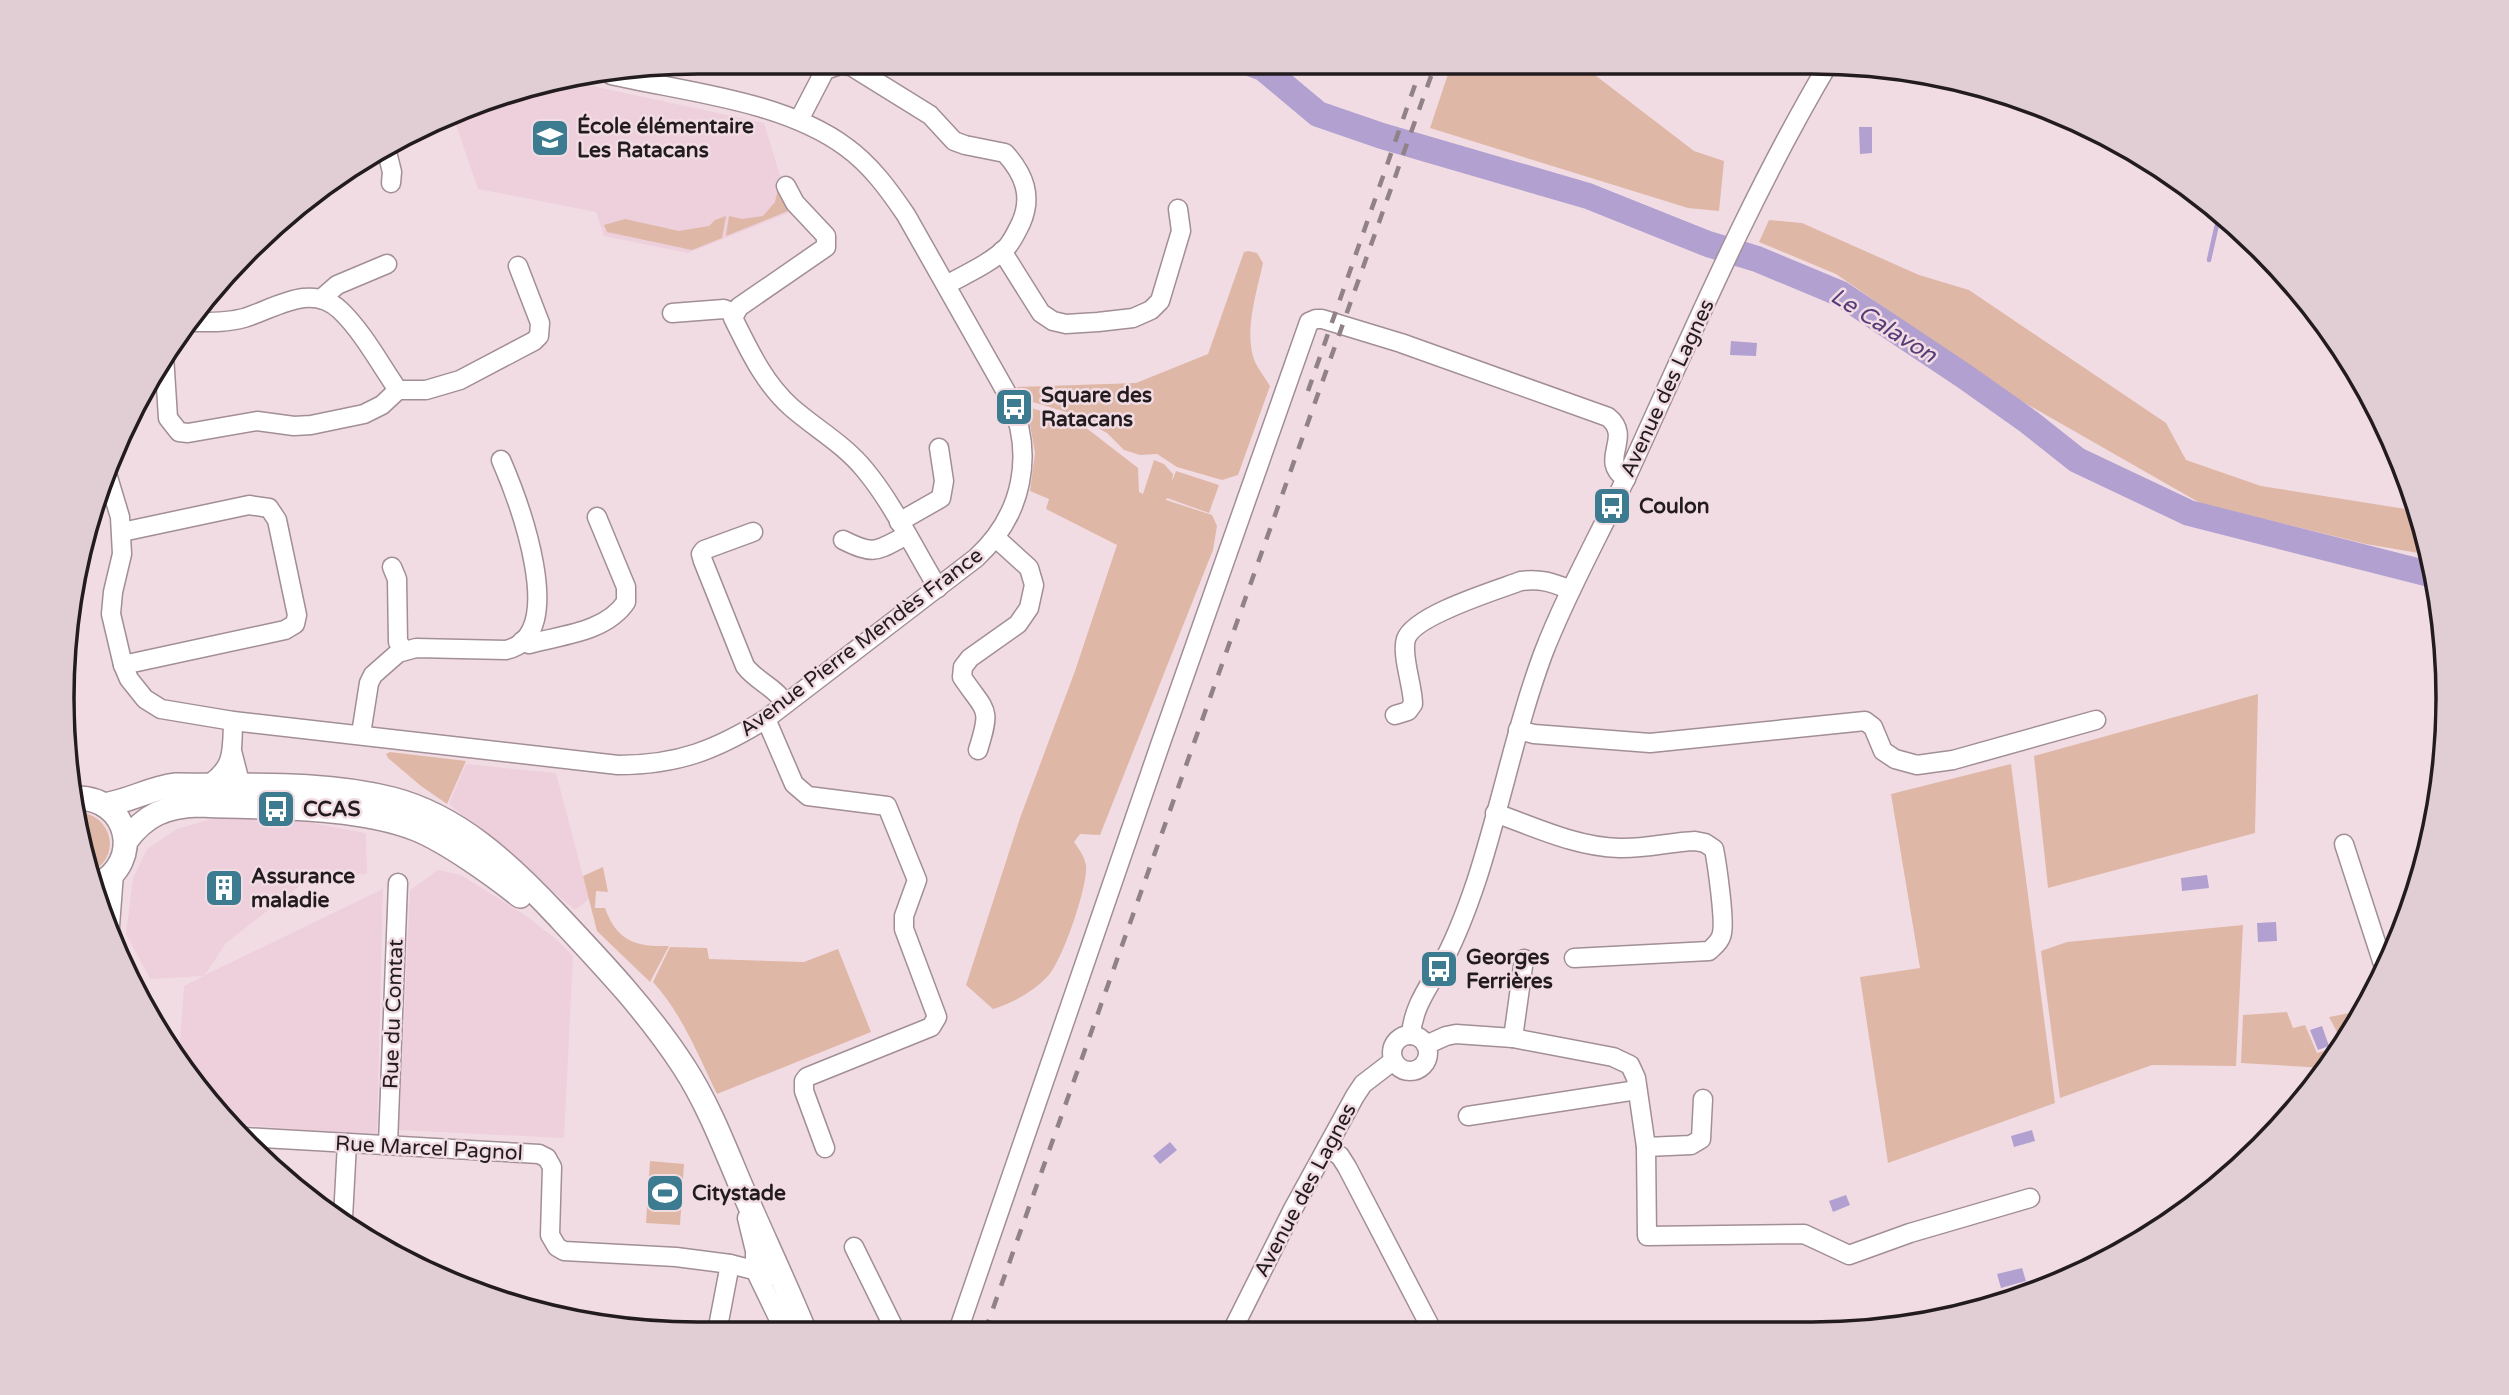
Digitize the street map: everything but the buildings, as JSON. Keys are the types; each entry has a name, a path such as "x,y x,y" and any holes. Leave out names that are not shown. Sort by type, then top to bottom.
{"main road":[{"path":"104,805 132,799 160,787 241,786 362,793 393,799 438,816 477,840 537,894 615,977 647,1014 686,1070 709,1111 801,1322"},
{"path":"82,798 104,805 120,820 126,841 125,853 106,879"},
{"path":"126,841 149,816 175,806 198,805 353,814 418,830 509,887 615,977"}],"street":[{"path":"799,120 823,74"},
{"path":"864,74 930,116 954,141 1005,153 1025,183 1027,207 1008,246 946,285"},
{"name":"Avenue des Lagnes","path":"1418,1040 1419,1002 1465,915 1518,730 1544,651 1750,209 1823,74"},
{"name":"Avenue Pierre Mendès France","path":"111,487 122,532 122,554 111,614 129,679 145,699 161,709 233,721 618,765 647,765 694,756 713,749 766,719 938,588 996,538 1017,495 1023,454 1022,436 1009,397 946,285 906,215 889,189 869,167 846,147 799,120 653,76"},
{"path":"388,156 392,172 391,183"},
{"path":"786,186 795,203 826,236 826,247 739,307 733,318 774,390 793,409 846,448 866,471 938,588"},
{"path":"1002,251 1041,313 1053,321 1066,324 1098,323 1133,318 1151,310 1160,301 1181,231 1178,209"},
{"path":"321,299 337,285 387,264"},
{"path":"165,372 168,418 179,432 188,433 257,421 294,426 311,425 364,414 382,405 398,390 426,390 460,380 534,341 538,336 540,323 518,266"},
{"path":"199,322 243,318 300,298 321,299 339,308 398,390"},
{"path":"672,313 724,309 734,313"},
{"path":"961,1322 1309,323 1316,318 1322,319 1401,343 1608,417 1617,428 1618,435 1614,469 1626,479"},
{"path":"844,540 866,551 883,547 941,498 944,481 939,448"},
{"path":"360,734 366,694 373,675 404,650 515,648 523,641 534,621 538,595 529,541 501,460"},
{"path":"122,532 249,505 269,508 277,520 297,615 295,624 285,630 123,664"},
{"path":"523,641 529,644 598,625 611,618 626,602 626,587 597,517"},
{"path":"753,532 704,550 701,554 745,666 750,673 777,692 785,704"},
{"path":"978,750 987,722 984,706 962,677 963,667 971,658 1018,624 1029,608 1034,585 1029,568 996,538"},
{"path":"392,567 397,579 398,642 404,650"},
{"path":"1395,715 1408,711 1413,704 1406,639 1415,628 1440,612 1521,581 1546,580 1571,590"},
{"path":"766,719 794,784 802,792 808,796 887,806 917,880 904,916 904,929 937,1017 931,1027 807,1077 804,1091 825,1149"},
{"path":"1518,730 1546,735 1650,743 1865,721 1873,727 1883,751 1895,759 1917,765 1953,760 2096,720"},
{"path":"206,786 228,768 232,751 233,721"},
{"path":"175,806 202,798 233,797 241,791 232,751"},
{"path":"1495,813 1593,846 1620,848 1695,841 1714,849 1723,934 1717,945 1709,951 1695,953 1574,958"},
{"path":"2344,844 2380,954"},
{"path":"106,879 108,900"},
{"name":"Rue du Comtat","path":"388,1144 398,883"},
{"path":"1513,1038 1524,959"},
{"path":"1418,1040 1427,1058 1425,1063 1415,1071 1402,1070 1392,1055 1395,1043 1405,1036 1418,1040 1456,1034 1513,1038 1613,1057 1630,1065 1646,1147 1647,1236 1804,1234 1849,1255 1910,1233 2031,1198"},
{"name":"Avenue des Lagnes","path":"1237,1322 1327,1147 1363,1084 1394,1061"},
{"path":"1468,1116 1637,1090"},
{"path":"1646,1147 1691,1145 1701,1139 1703,1099"},
{"name":"Rue Marcel Pagnol","path":"255,1138 539,1154 547,1158 552,1167 550,1235 557,1247 564,1251 676,1257 730,1264 781,1277"},
{"path":"343,1211 347,1143"},
{"path":"1327,1147 1340,1156 1347,1167 1428,1322"},
{"path":"740,1184 754,1251 755,1270 780,1322"},
{"path":"854,1247 891,1322"},
{"path":"719,1322 730,1264"}],"shaded area":[{"path":"1448,74 1594,74 1694,151 1724,161 1719,211 1688,208 1430,128"},
{"path":"583,84 764,123 791,212 688,253 604,236 596,212 478,189 455,123 536,95"},
{"path":"1859,127 1872,127 1872,153 1860,154"},
{"path":"779,185 788,211 726,236 729,216 742,219 763,216 775,202"},
{"path":"726,216 722,238 692,250 607,232 604,225 625,219 679,231 709,226 715,220"},
{"path":"1769,220 1802,223 1919,275 1969,290 2166,423 2186,460 2261,486 2406,509 2418,553 2366,544 2200,503 2011,395 1836,274 1759,242"},
{"path":"1244,252 1257,253 1263,263 1252,312 1250,338 1255,362 1270,386 1238,475 1222,480 1177,467 1157,454 1140,455 1124,450 1107,433 1084,420 1023,399 1017,387 1136,383 1208,354"},
{"path":"1731,341 1757,343 1756,356 1730,355"},
{"path":"1027,407 1076,420 1138,468 1139,492 1143,494 1154,460 1164,464 1173,474 1172,481 1176,471 1219,485 1209,513 1167,498 1166,500 1212,515 1217,526 1213,550 1100,835 1080,834 1074,842 1082,853 1086,876 1079,906 1060,956 1048,976 1036,987 993,1009 966,985 1020,818 1075,671 1117,545 1046,509 1049,499 1030,491 1035,453"},
{"path":"2258,694 2255,833 2048,888 2034,756"},
{"path":"390,752 466,761 447,804 388,758 386,754"},
{"path":"466,764 556,773 589,899 575,910 449,804"},
{"path":"2011,764 2055,1103 1888,1163 1860,977 1920,968 1891,794"},
{"path":"84,813 99,821 109,837 108,855 98,867"},
{"path":"246,818 306,822 366,833 367,874 310,878 226,943 205,975 383,889 377,1135 243,1125 202,1077 180,1045 184,986 204,976 150,979 126,934 133,878 147,849 177,829 211,819"},
{"path":"603,867 608,892 596,891 595,908 605,908 615,928 629,940 646,945 669,946 650,982 597,931 583,876"},
{"path":"438,870 461,875 525,915 573,956 564,1138 399,1130 410,890"},
{"path":"2207,875 2209,888 2182,891 2181,878"},
{"path":"2276,922 2277,941 2258,942 2257,923"},
{"path":"2243,925 2236,1066 2152,1065 2060,1098 2041,951 2067,942"},
{"path":"670,947 707,948 709,959 804,962 838,949 871,1032 717,1094 681,1021 653,982"},
{"path":"2287,1012 2293,1028 2305,1025 2317,1053 2326,1050 2314,1067 2241,1063 2243,1015"},
{"path":"2350,1013 2337,1033 2329,1017"},
{"path":"2322,1026 2328,1046 2318,1050 2310,1030"},
{"path":"2032,1130 2035,1141 2014,1147 2011,1136"},
{"path":"1170,1142 1177,1150 1160,1164 1153,1156"},
{"name":"Citystade","path":"650,1161 684,1164 680,1225 646,1223"},
{"path":"1846,1195 1850,1205 1833,1212 1829,1201"},
{"path":"2022,1268 2026,1281 2001,1288 1997,1274"}],"waterway":[{"name":"Le Calavon","path":"1270,74 1318,114 1382,136 1588,196 1708,244 1757,259 1841,294 1964,376 2077,460 2189,513 2423,572"},
{"path":"2209,260 2217,223"}],"railway":[{"path":"1308,391 1419,74"},
{"path":"988,1322 1432,74"}],"place":[{"name":"École élémentaire Les Ratacans","path":"550,138"},
{"name":"Square des Ratacans","path":"1014,407"},
{"name":"Coulon","path":"1612,506"},
{"name":"CCAS","path":"276,809"},
{"name":"Assurance maladie","path":"224,888"},
{"name":"Georges Ferrières","path":"1439,969"},
{"name":"Citystade","path":"665,1193"}]}
